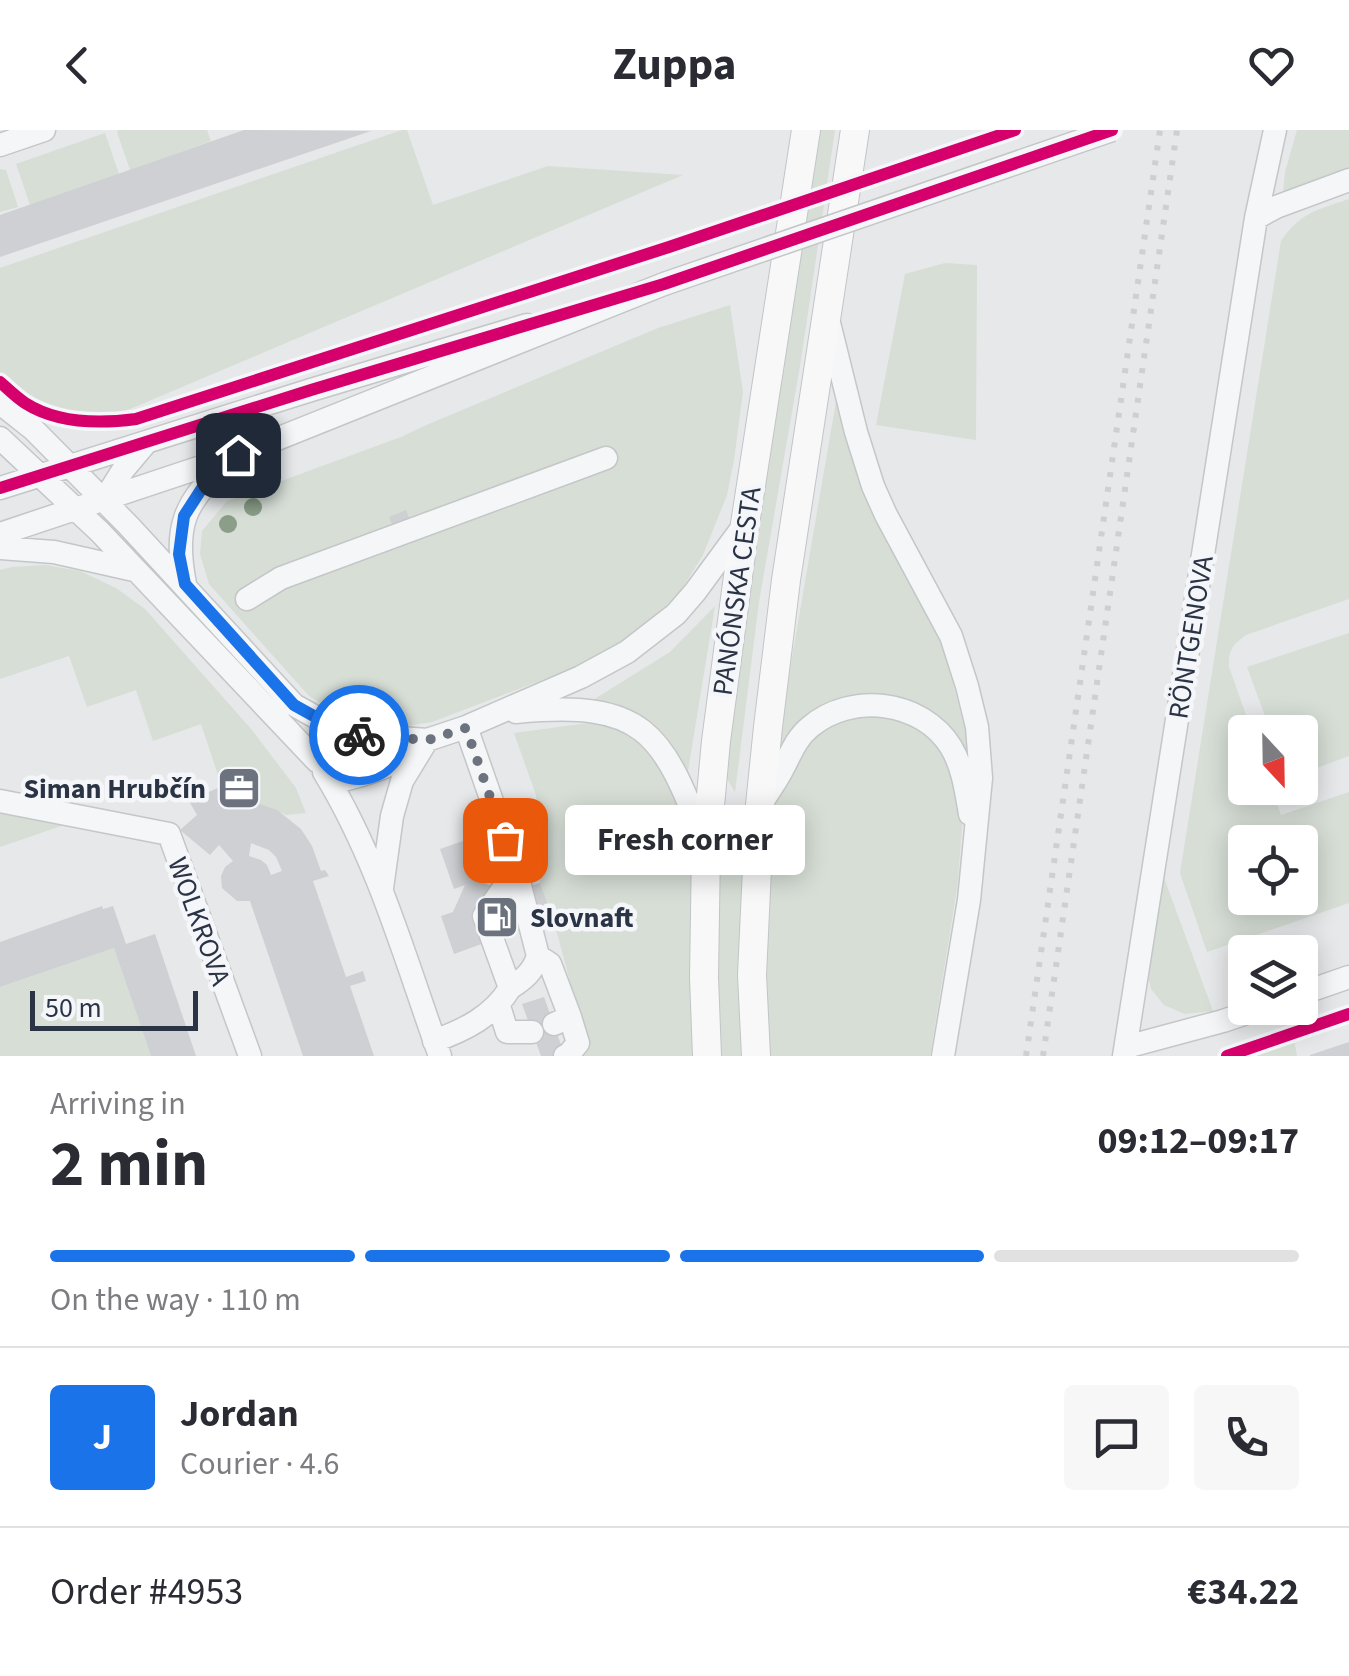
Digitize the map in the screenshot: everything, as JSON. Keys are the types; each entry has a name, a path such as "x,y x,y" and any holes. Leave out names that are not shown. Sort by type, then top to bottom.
{"main road":[{"name":"PANÓNSKA CESTA","path":"707,1056 706,848 716,741 806,130"},
{"name":"PANÓNSKA CESTA","path":"756,1056 752,976 760,805 786,580 856,130"}],"street":[{"path":"0,146 44,130"},
{"path":"0,488 664,284 1112,130"},
{"name":"RÖNTGENOVA","path":"1125,1052 1256,218 1276,130"},
{"path":"1256,218 1276,206 1349,180"},
{"path":"0,534 238,455 664,284"},
{"path":"827,316 873,486 943,619 968,686 977,727 981,778 969,900 943,1056"},
{"path":"0,402 70,465 294,705 318,760 362,839 437,1049 524,980 538,956 516,870 466,728"},
{"path":"0,438 100,532 318,760"},
{"path":"100,532 103,500 144,444"},
{"path":"185,584 179,554 184,516 206,482 238,455"},
{"path":"247,599 281,578 606,458"},
{"path":"330,782 373,773 404,759 428,740 466,728 582,678 627,652 661,628 695,592 745,524"},
{"path":"0,548 54,552 136,571"},
{"path":"294,705 359,735 428,740"},
{"path":"760,805 791,750 810,726 849,707 888,706 926,722 953,750 966,788 975,837"},
{"path":"497,714 584,709 632,722 656,744 675,771 706,848"},
{"path":"382,889 392,816 402,781 428,740"},
{"name":"WOLKROVA","path":"0,801 169,834 250,1056"},
{"path":"516,870 484,916 504,997 506,1042 552,1024"},
{"path":"538,956 550,964 552,1024"},
{"path":"1318,988 1349,977"},
{"path":"1125,1052 1228,1019"},
{"path":"552,1024 578,1043 565,1056"}],"shaded area":[{"path":"118,130 207,130 211,141 130,170"},
{"path":"407,130 433,205 548,166 683,175 104,417 66,413 31,399 0,375 0,268"},
{"path":"819,130 835,130 759,602 735,792 722,771"},
{"path":"1297,130 1349,130 1349,174 1283,194"},
{"path":"105,133 119,174 30,205 16,164"},
{"path":"0,169 6,170 18,207 0,212"},
{"path":"1349,199 1349,599 1246,635 1232,648 1229,667 1246,715 1228,715 1228,805 1277,805 1281,815 1349,792 1349,903 1318,914 1318,825 1228,825 1228,915 1314,915 1256,935 1228,935 1228,945 1207,952 1180,873 1281,241 1303,218"},
{"path":"945,263 977,265 976,440 876,425 905,274"},
{"path":"730,305 743,392 727,495 703,555 678,595 629,638 579,666 432,722 387,729 345,719 309,696 209,584 200,554 202,531 227,501 401,437 658,328"},
{"path":"838,390 943,645 969,745 957,889 930,1056 577,1056 587,1045 540,883 536,795 514,733 588,723 593,700 670,652 715,606 686,783 738,835 778,739"},
{"path":"45,565 80,571 116,588 145,609 252,730 296,788 306,813 286,815 257,803 261,786 237,785 236,779 220,781 201,724 153,741 136,690 87,707 69,656 0,679 0,570"},
{"path":"1349,633 1349,756 1318,767 1318,715 1265,715 1247,667"},
{"path":"0,812 64,825 0,847"},
{"path":"1163,875 1213,1011 1185,1014 1164,1005 1151,989 1147,971"},
{"path":"114,948 151,1056 0,1056 0,987"},
{"path":"1294,1039 1297,1056 1243,1056"}],"building":[{"path":"244,130 371,131 0,257 0,215"},
{"path":"406,510 409,518 392,524 389,517"},
{"path":"236,779 237,785 261,786 257,803 277,810 301,829 321,871 329,876 313,881 346,977 363,971 366,981 350,986 374,1056 303,1056 250,901 237,901 222,888 221,876 233,861 219,845 210,855 180,830 197,815 189,801 222,786 220,781","holes":["251,843 269,850 282,871 271,875 267,865 249,856"]},
{"name":"Slovnaft","path":"486,833 500,873 479,880 506,894 540,883 553,918 454,954 441,916 453,912 465,885 454,889 440,849"},
{"path":"102,906 113,906 126,944 155,934 196,1056 151,1056 114,948 0,987 0,942"},
{"path":"544,997 565,1056 541,1056 522,1004"},
{"path":"1349,1042 1349,1056 1310,1056 1310,1055"}],"railway":[{"path":"1026,1056 1160,130"},
{"path":"1043,1056 1177,130"}],"cycle path":[{"path":"0,382 25,403 65,419 136,419 669,247 1015,130"},
{"path":"0,488 664,284 1112,130"},
{"path":"1227,1056 1349,1014"}],"way so far":[{"path":"359,735 428,740 466,728 505,840"}],"place":[{"name":"Siman Hrubčín","path":"239,788"},
{"name":"Fresh corner","path":"505,840"},
{"name":"Slovnaft","path":"497,917"}],"route":[{"path":"238,455 206,482 184,516 179,554 185,584 294,705 359,735"}]}
